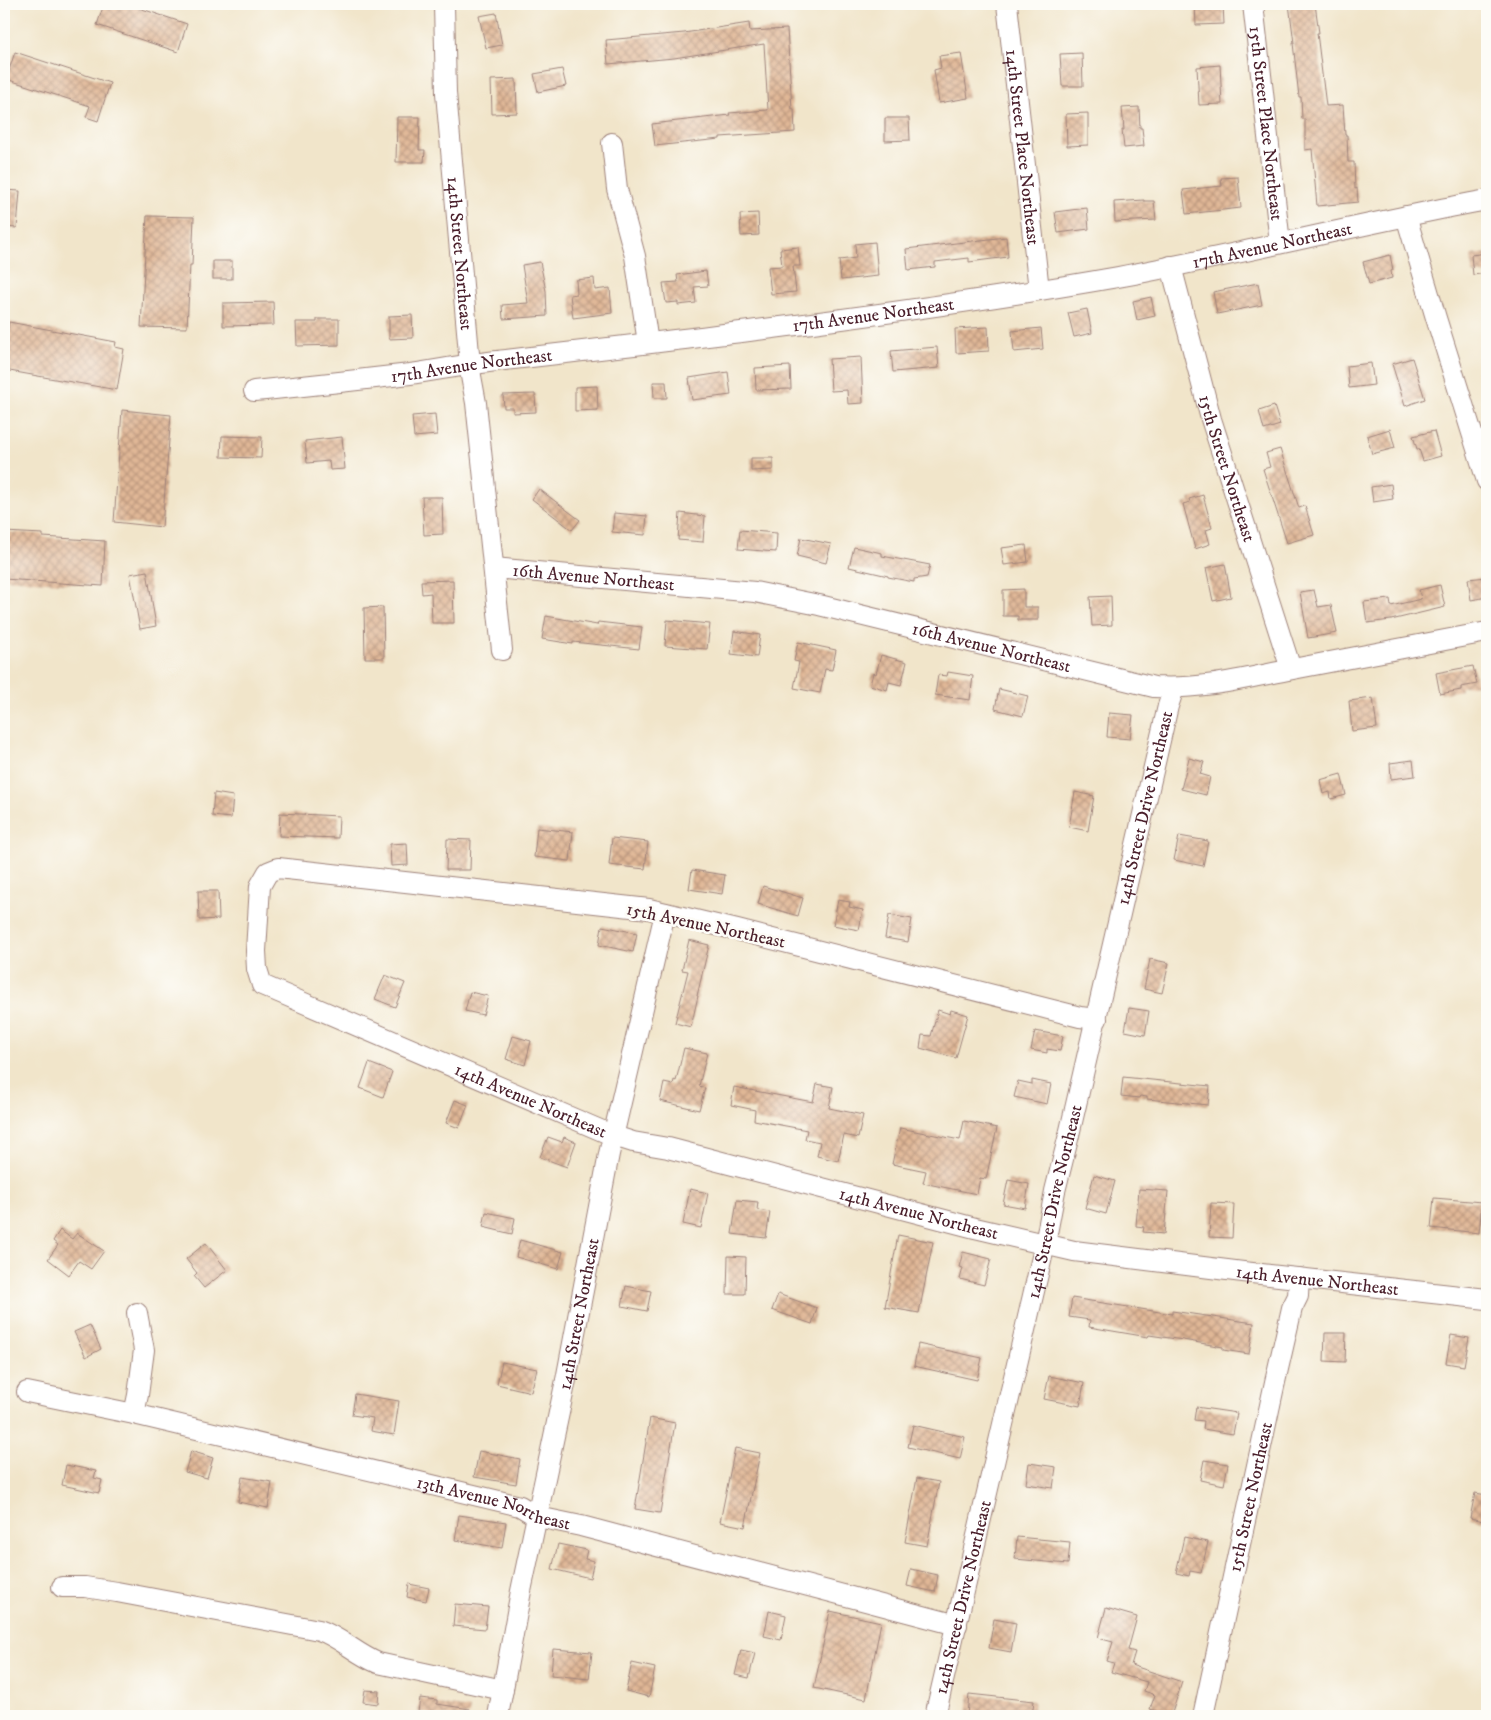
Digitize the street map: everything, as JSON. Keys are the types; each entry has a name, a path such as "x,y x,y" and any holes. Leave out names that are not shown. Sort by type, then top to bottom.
{"street":[{"name":"14th Street Northeast","path":"444,4 446,92 470,364 502,650"},
{"name":"14th Street Place Northeast","path":"1007,4 1039,290"},
{"name":"15th Street Place Northeast","path":"1253,4 1280,243"},
{"path":"612,143 617,189 635,256 648,343"},
{"name":"17th Avenue Northeast","path":"254,391 831,320 1039,290 1171,266 1487,200"},
{"path":"1406,216 1473,441 1487,481"},
{"name":"15th Street Northeast","path":"1171,266 1211,419 1291,670"},
{"name":"16th Avenue Northeast","path":"494,568 755,592 819,605 1131,683 1154,687 1193,688 1242,681 1487,632"},
{"name":"14th Street Drive Northeast","path":"935,1716 1045,1244 1055,1190 1097,1019 1168,706 1174,688"},
{"name":"15th Avenue Northeast","path":"278,868 649,909 1080,1017 1097,1019"},
{"name":"14th Avenue Northeast","path":"278,868 268,872 263,879 259,894 256,951 257,968 262,985 614,1136 633,1142 668,1148 975,1228 1074,1251 1487,1299"},
{"name":"14th Street Northeast","path":"498,1716 521,1591 538,1517 614,1136 665,913"},
{"name":"15th Street Northeast","path":"1203,1716 1275,1382 1292,1308 1298,1296 1298,1278"},
{"path":"134,1414 144,1350 137,1313"},
{"name":"13th Avenue Northeast","path":"27,1392 134,1414 520,1506 538,1517 581,1526 957,1625"},
{"path":"62,1587 85,1587 117,1592 319,1630 333,1635 364,1657 378,1662 503,1690"}],"building":[{"path":"104,4 127,4 187,24 178,52 97,25"},
{"path":"1195,4 1223,4 1224,24 1196,25"},
{"path":"1289,4 1315,4 1326,106 1343,105 1348,162 1354,162 1355,189 1357,188 1358,202 1317,206 1312,149 1305,150 1305,119 1302,119"},
{"path":"496,13 502,45 486,48 479,16"},
{"path":"749,23 750,31 787,29 795,132 720,137 720,139 655,146 652,124 730,115 729,113 768,110 764,44 674,58 608,64 606,40 684,33"},
{"path":"15,52 110,83 98,121 86,117 90,106 6,79"},
{"path":"961,53 968,98 939,103 934,70 941,68 939,56"},
{"path":"1082,53 1083,86 1062,86 1060,54"},
{"path":"1220,65 1222,104 1199,105 1197,67"},
{"path":"562,69 566,86 538,92 534,74"},
{"path":"516,79 517,113 492,114 491,80"},
{"path":"1139,107 1140,128 1142,128 1144,146 1124,148 1122,108"},
{"path":"1088,113 1088,145 1067,146 1066,114"},
{"path":"397,117 420,117 419,150 425,150 424,162 396,162"},
{"path":"885,118 909,118 910,140 885,141"},
{"path":"1238,177 1241,208 1186,214 1183,190 1222,186 1221,178"},
{"path":"4,190 20,191 17,228 4,227"},
{"path":"1154,201 1156,220 1115,222 1114,202"},
{"path":"1087,208 1089,229 1058,233 1055,212"},
{"path":"758,213 759,235 741,236 740,214"},
{"path":"147,216 194,217 187,328 141,327"},
{"path":"1006,237 1008,257 969,262 969,258 935,262 935,267 908,270 906,249"},
{"path":"875,242 878,276 841,280 839,260 856,258 855,244"},
{"path":"798,247 800,266 793,266 796,292 771,294 768,267 782,266 780,249"},
{"path":"1487,253 1487,273 1473,275 1471,255"},
{"path":"1390,255 1393,270 1391,271 1392,278 1369,284 1363,262"},
{"path":"213,261 232,261 232,279 213,279"},
{"path":"540,262 546,291 547,316 503,319 502,305 528,303 522,265"},
{"path":"706,271 708,286 694,287 696,303 678,305 678,302 666,303 663,283 678,282 677,275"},
{"path":"594,278 595,290 610,288 612,313 573,318 570,295 577,294 576,280"},
{"path":"1258,283 1262,305 1217,314 1213,292"},
{"path":"1151,297 1155,316 1137,320 1133,301"},
{"path":"273,302 274,325 223,326 223,303"},
{"path":"1087,309 1092,333 1074,337 1068,313"},
{"path":"412,315 413,338 389,339 389,316"},
{"path":"317,319 339,319 339,345 297,346 296,322 317,322"},
{"path":"9,322 116,342 115,347 124,349 117,390 4,370 4,327 8,328"},
{"path":"988,327 989,351 956,353 955,329"},
{"path":"1041,328 1043,349 1014,352 1012,331"},
{"path":"937,347 939,368 893,372 891,351"},
{"path":"861,357 863,403 848,404 847,390 831,391 829,359"},
{"path":"1412,358 1425,399 1405,406 1392,364"},
{"path":"1371,363 1374,385 1349,388 1347,366"},
{"path":"790,366 791,389 756,390 755,368"},
{"path":"728,372 731,395 692,400 689,378"},
{"path":"653,382 666,382 667,398 654,398"},
{"path":"597,386 598,410 575,411 575,387"},
{"path":"535,394 536,412 513,413 513,408 504,408 503,395"},
{"path":"1274,406 1280,425 1264,430 1259,411"},
{"path":"122,410 171,415 162,527 114,522"},
{"path":"435,414 437,435 414,437 412,416"},
{"path":"1390,429 1395,448 1372,454 1367,436"},
{"path":"1434,431 1441,456 1423,461 1413,436"},
{"path":"222,436 262,437 261,458 221,457"},
{"path":"342,437 345,469 330,470 329,461 307,463 305,441"},
{"path":"1280,449 1299,508 1305,506 1314,535 1287,543 1263,469 1270,467 1266,453"},
{"path":"751,458 773,458 773,470 751,471"},
{"path":"1391,484 1393,499 1373,502 1371,487"},
{"path":"539,489 580,520 572,530 532,499"},
{"path":"1203,495 1212,528 1206,530 1210,544 1195,549 1183,504 1190,502 1189,499"},
{"path":"422,497 442,497 443,534 424,535"},
{"path":"614,513 647,516 645,535 612,532"},
{"path":"680,513 705,516 703,542 678,540"},
{"path":"740,530 777,533 776,552 738,549"},
{"path":"4,532 43,534 43,537 105,541 103,586 4,579"},
{"path":"801,538 831,544 826,563 797,556"},
{"path":"1026,545 1028,562 1004,565 1001,548"},
{"path":"854,547 882,553 882,556 930,565 927,577 914,579 914,582 849,567"},
{"path":"1225,564 1231,597 1213,601 1206,568"},
{"path":"147,571 156,626 140,629 130,574"},
{"path":"1487,577 1487,597 1471,600 1468,579"},
{"path":"453,580 454,623 432,623 431,593 422,594 421,581"},
{"path":"1440,585 1445,607 1391,620 1367,623 1364,602 1390,599 1391,606 1421,599 1419,590"},
{"path":"1024,589 1024,607 1038,607 1038,620 1018,620 1018,616 1003,616 1003,590"},
{"path":"1314,590 1318,607 1331,605 1337,633 1308,638 1300,592"},
{"path":"1111,596 1112,625 1092,626 1090,597"},
{"path":"383,607 384,658 365,658 364,608"},
{"path":"546,616 597,625 598,622 642,627 639,649 573,642 573,644 542,639"},
{"path":"667,620 710,624 707,649 665,646"},
{"path":"734,631 760,635 757,657 731,654"},
{"path":"798,642 836,650 832,670 825,669 820,693 794,688 799,662 794,661"},
{"path":"881,655 907,662 901,685 889,682 887,690 870,685 873,673 876,674"},
{"path":"1473,666 1477,684 1461,687 1461,690 1440,694 1436,673"},
{"path":"948,672 973,676 970,700 935,695 938,675 947,676"},
{"path":"999,689 1028,696 1023,716 995,709"},
{"path":"1373,698 1377,728 1352,731 1349,701"},
{"path":"1109,713 1133,715 1130,739 1107,737"},
{"path":"1189,758 1204,762 1200,774 1210,777 1206,795 1181,789"},
{"path":"1413,760 1415,776 1391,779 1390,763"},
{"path":"1341,774 1346,795 1331,799 1330,792 1323,794 1320,780"},
{"path":"1075,792 1094,796 1088,831 1069,827"},
{"path":"214,793 233,796 231,818 212,816"},
{"path":"280,813 339,816 338,838 279,836"},
{"path":"537,828 573,832 570,861 534,857"},
{"path":"1179,836 1208,841 1203,866 1174,860"},
{"path":"612,838 648,842 645,869 609,865"},
{"path":"447,839 471,840 470,870 446,870"},
{"path":"407,843 408,865 391,866 390,844"},
{"path":"692,870 725,875 722,894 689,889"},
{"path":"763,886 803,898 798,916 758,904"},
{"path":"198,891 218,891 219,919 199,920"},
{"path":"838,900 850,902 849,907 863,910 859,930 833,925"},
{"path":"889,915 912,919 908,942 885,938"},
{"path":"602,926 637,933 633,952 599,945"},
{"path":"689,940 709,945 691,1027 675,1023 688,971 682,970"},
{"path":"1150,959 1169,963 1162,993 1144,989"},
{"path":"385,975 405,983 395,1007 375,999"},
{"path":"470,992 488,996 483,1015 465,1011"},
{"path":"1129,1008 1149,1011 1145,1035 1125,1031"},
{"path":"938,1010 950,1014 951,1010 968,1015 956,1058 920,1048 922,1035 931,1036"},
{"path":"1035,1031 1063,1036 1060,1051 1047,1049 1047,1053 1031,1050"},
{"path":"513,1036 531,1041 525,1065 506,1059"},
{"path":"684,1048 707,1053 699,1086 705,1088 699,1110 660,1101 664,1083 673,1085 674,1080 676,1081"},
{"path":"369,1063 392,1072 383,1097 360,1088"},
{"path":"1123,1077 1210,1086 1208,1105 1147,1099 1147,1097 1140,1096 1139,1098 1121,1096"},
{"path":"1032,1080 1051,1084 1047,1104 1014,1097 1018,1081 1032,1084"},
{"path":"817,1084 833,1087 829,1108 863,1115 858,1138 844,1135 838,1161 817,1156 820,1142 805,1139 807,1130 754,1120 755,1110 731,1105 734,1087 813,1102"},
{"path":"455,1100 468,1105 459,1128 446,1123"},
{"path":"964,1121 997,1128 986,1179 980,1178 977,1194 923,1183 926,1171 892,1164 900,1128 960,1140"},
{"path":"548,1137 562,1142 564,1137 576,1142 567,1167 540,1157"},
{"path":"1094,1175 1115,1181 1106,1214 1085,1208"},
{"path":"1008,1180 1029,1184 1025,1208 1003,1204"},
{"path":"690,1189 708,1193 701,1228 683,1224"},
{"path":"1139,1189 1168,1191 1164,1234 1143,1232 1144,1227 1136,1226"},
{"path":"1434,1198 1482,1202 1479,1233 1431,1228"},
{"path":"737,1200 758,1202 757,1210 770,1212 766,1238 732,1234"},
{"path":"1211,1203 1234,1204 1232,1238 1209,1237"},
{"path":"486,1212 515,1218 512,1234 483,1227"},
{"path":"60,1230 72,1239 77,1233 104,1251 91,1269 79,1261 69,1275 48,1259 58,1245 53,1241"},
{"path":"898,1235 933,1242 919,1313 885,1307"},
{"path":"520,1240 563,1252 558,1269 516,1257"},
{"path":"206,1243 227,1270 204,1288 194,1276 197,1273 186,1259"},
{"path":"963,1252 991,1259 984,1285 960,1279 963,1268 959,1267"},
{"path":"728,1256 746,1257 745,1294 727,1294"},
{"path":"626,1286 651,1291 647,1311 622,1306"},
{"path":"778,1294 817,1308 812,1324 772,1310"},
{"path":"1072,1298 1172,1314 1172,1311 1254,1323 1249,1354 1183,1340 1149,1335 1148,1337 1089,1327 1090,1320 1069,1317"},
{"path":"90,1325 101,1349 86,1357 74,1332"},
{"path":"1325,1333 1346,1333 1345,1362 1324,1361"},
{"path":"1451,1335 1469,1338 1464,1366 1446,1363"},
{"path":"918,1344 982,1358 977,1380 914,1366"},
{"path":"502,1362 537,1369 531,1392 497,1384"},
{"path":"1049,1376 1084,1383 1080,1406 1044,1399"},
{"path":"355,1394 399,1401 394,1435 371,1431 373,1418 352,1415"},
{"path":"1196,1407 1237,1413 1233,1434 1203,1429 1204,1421 1194,1420"},
{"path":"650,1418 675,1423 660,1513 635,1509"},
{"path":"913,1425 965,1437 960,1459 908,1447"},
{"path":"735,1448 760,1453 745,1527 720,1522"},
{"path":"191,1451 213,1458 207,1478 185,1472"},
{"path":"479,1451 520,1459 516,1484 474,1477"},
{"path":"1204,1460 1228,1464 1224,1485 1200,1480"},
{"path":"1029,1463 1056,1467 1053,1488 1026,1484"},
{"path":"66,1465 96,1471 94,1478 102,1480 99,1493 62,1485"},
{"path":"242,1477 272,1482 268,1508 238,1502"},
{"path":"917,1478 939,1482 927,1546 905,1542"},
{"path":"1475,1493 1487,1495 1487,1522 1470,1518"},
{"path":"459,1515 506,1522 502,1548 455,1540"},
{"path":"1017,1537 1070,1542 1068,1564 1015,1559"},
{"path":"1184,1537 1208,1542 1201,1573 1190,1571 1189,1576 1176,1573"},
{"path":"558,1544 587,1550 585,1559 594,1561 590,1578 552,1569"},
{"path":"911,1569 938,1575 935,1592 907,1586"},
{"path":"409,1584 429,1588 426,1601 407,1597"},
{"path":"455,1604 488,1607 485,1629 453,1626"},
{"path":"1106,1608 1137,1617 1128,1650 1135,1652 1131,1665 1182,1682 1171,1716 1150,1709 1155,1695 1144,1691 1147,1682 1111,1672 1114,1663 1107,1661 1113,1642 1098,1638"},
{"path":"769,1611 786,1615 781,1640 764,1636"},
{"path":"830,1611 881,1622 866,1699 814,1688"},
{"path":"994,1619 1016,1623 1011,1652 989,1648"},
{"path":"553,1649 592,1652 589,1679 551,1675"},
{"path":"741,1650 755,1653 749,1678 735,1675"},
{"path":"632,1663 655,1668 649,1697 626,1691"},
{"path":"365,1690 379,1691 378,1704 363,1702"},
{"path":"969,1694 1034,1701 1032,1716 967,1716"},
{"path":"420,1698 437,1700 437,1704 470,1709 469,1716 429,1716 429,1713 418,1712"}]}
